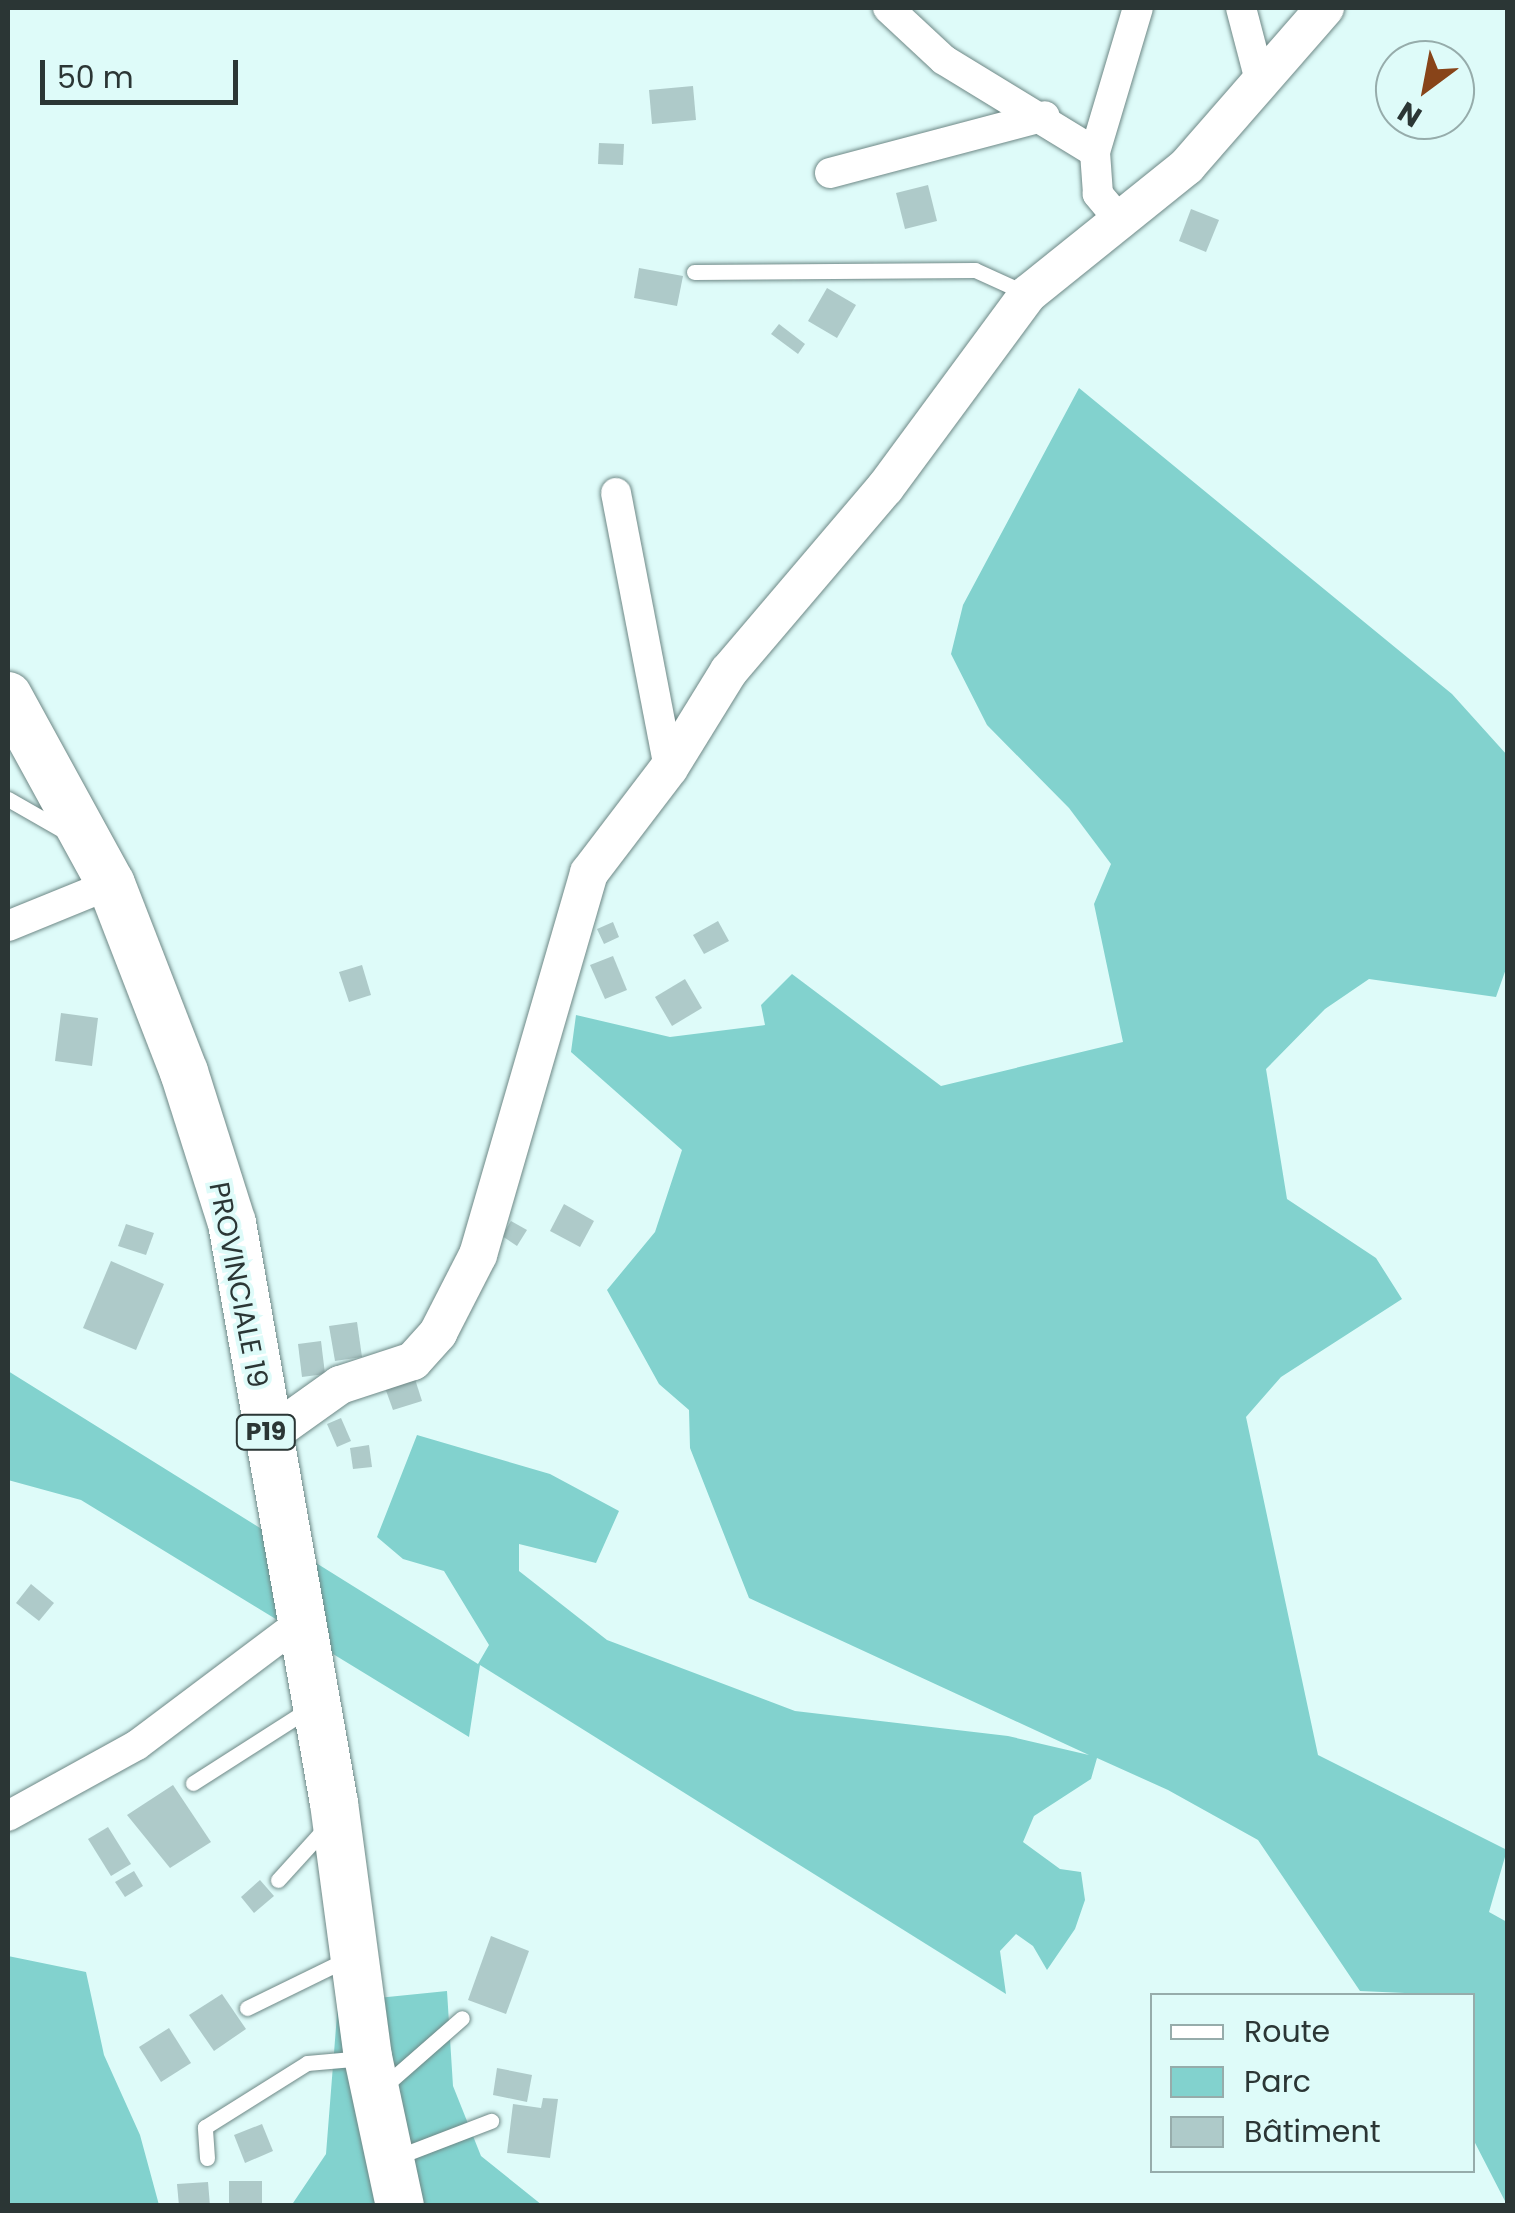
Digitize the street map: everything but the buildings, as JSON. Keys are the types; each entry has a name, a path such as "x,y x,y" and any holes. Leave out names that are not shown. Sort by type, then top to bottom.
{"main road":[{"name":"PROVINCIALE 19","path":"8,696 111,884 184,1072 232,1223 266,1437 335,1817 372,2076 400,2206"}],"street":[{"path":"888,8 944,60 1045,116 1095,152"},
{"path":"1122,222 1098,194 1095,152 1138,8"},
{"path":"1241,8 1262,84"},
{"path":"266,1437 340,1385 412,1361 438,1333 478,1255 588,873 669,768 729,671 885,488 1028,294 1187,166 1325,8"},
{"path":"830,173 1045,116"},
{"path":"616,493 669,768"},
{"path":"8,926 111,884"},
{"path":"9,1811 137,1745 302,1620"}],"lane":[{"path":"694,272 975,270 1028,294"},
{"path":"8,799 86,844 111,884"},
{"path":"193,1783 316,1705"},
{"path":"278,1880 335,1817"},
{"path":"247,2008 354,1956"},
{"path":"206,2158 205,2127 307,2063 372,2076 462,2018"},
{"path":"390,2159 491,2120"}],"green space":[{"path":"1079,388 1452,694 1507,755 1507,966 1496,997 1369,979 1325,1009 1266,1069 1287,1199 1376,1258 1402,1299 1281,1377 1246,1417 1318,1755 1507,1850 1489,1912 1507,1922 1507,2205 1475,2143 1475,1993 1360,1991 1258,1840 1168,1790 1097,1758 1091,1779 1034,1816 1023,1842 1060,1869 1081,1872 1085,1900 1075,1929 1047,1970 1033,1946 1016,1934 1000,1951 1006,1994 480,1665 469,1737 81,1500 8,1480 8,1371 478,1664 489,1645 444,1571 403,1559 377,1537 417,1435 550,1474 619,1511 596,1563 519,1544 519,1571 607,1640 795,1711 1008,1736 1089,1755 749,1598 690,1448 689,1410 659,1384 607,1290 655,1232 682,1150 571,1052 576,1015 670,1037 765,1025 761,1005 792,974 941,1086 1123,1042 1094,904 1111,864 1069,808 987,725 951,654 963,605"},
{"path":"8,1956 86,1972 104,2055 140,2135 159,2205 8,2205"},
{"path":"447,1991 453,2086 481,2156 542,2205 291,2206 326,2154 338,2002"}]}
